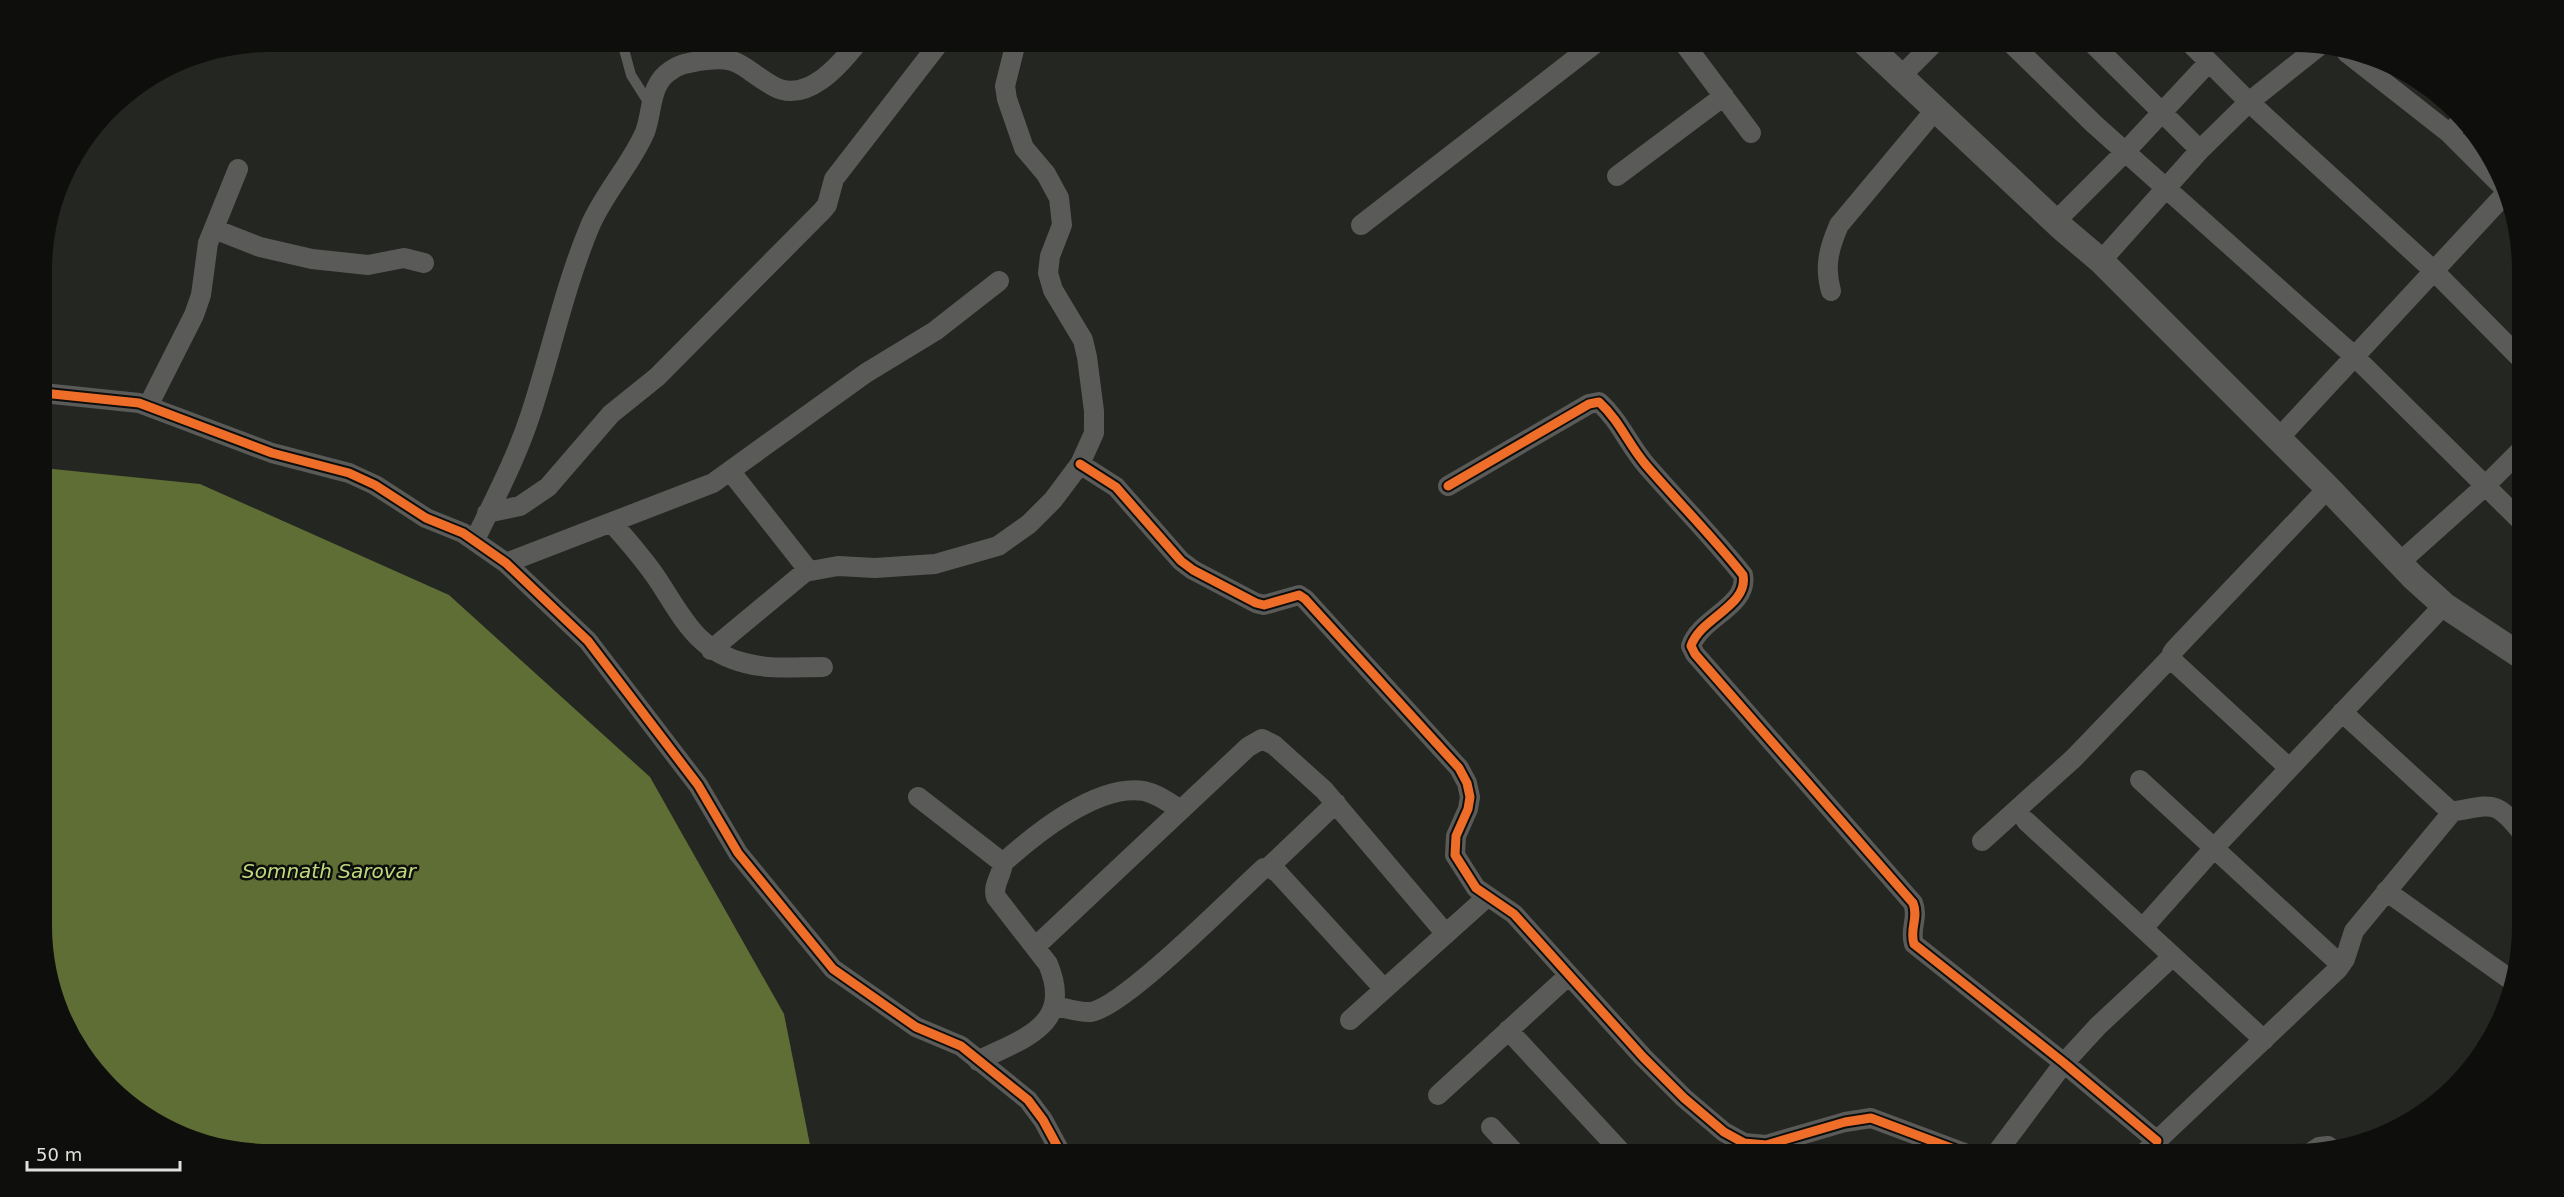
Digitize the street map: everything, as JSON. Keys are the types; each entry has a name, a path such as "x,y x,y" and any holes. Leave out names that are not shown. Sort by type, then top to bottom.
{"street":[{"path":"475,540 531,416 557,322 590,226 600,205 645,132 660,80 682,64 709,59 738,62 773,86 792,90 805,88 830,73 850,52"},
{"path":"487,513 520,506 548,487 611,414 657,377 822,211 834,179 932,52"},
{"path":"711,650 793,580 809,571 838,566 875,568 935,564 998,546 1029,524 1053,500 1080,464 1094,433 1094,411 1087,357 1083,340 1053,290 1048,273 1050,256 1062,225 1059,198 1046,174 1024,148 1007,99 1005,86 1014,52"},
{"path":"1361,225 1584,52"},
{"path":"1691,52 1751,133"},
{"path":"1875,52 2055,222 2102,261 2279,438 2399,563 2444,605 2512,650"},
{"path":"1901,76 1925,52"},
{"path":"2020,52 2125,152 2354,356 2512,513"},
{"path":"2101,52 2200,150"},
{"path":"2200,52 2249,102 2433,270 2512,350"},
{"path":"2102,261 2200,150 2249,102 2310,53"},
{"path":"2055,222 2210,62"},
{"path":"2364,64 2456,126 2476,152"},
{"path":"1617,176 1724,96"},
{"path":"1831,291 1826,265 1830,246 1839,225 1936,109"},
{"path":"148,406 190,324 200,299 207,251 238,169"},
{"path":"2279,438 2500,200"},
{"path":"214,230 261,247 312,260 368,265 404,258 424,263"},
{"path":"506,563 713,483 866,373 935,331 999,281"},
{"path":"52,394 126,400 148,406 272,453 349,472 375,485 426,518 453,527 506,563 588,641 698,785 738,853 833,969 916,1027 961,1046 1028,1100 1043,1120 1056,1144"},
{"path":"1448,486 1589,404 1599,402 1622,427 1644,463 1743,575 1745,584 1736,600 1694,637 1691,646 1695,654 1913,903 1917,912 1912,932 1914,944 2064,1063 2157,1141"},
{"path":"2399,563 2512,459"},
{"path":"1080,464 1116,487 1170,549 1193,570 1256,603 1264,605 1299,595 1305,599 1459,768 1467,783 1470,797 1468,809 1456,836 1455,855 1476,888 1514,914 1643,1057 1684,1098 1724,1132 1734,1144"},
{"path":"731,472 809,571"},
{"path":"1982,841 2074,758 2328,488"},
{"path":"612,523 642,558 685,622 711,650 744,663 764,667 823,667"},
{"path":"2143,928 2214,847 2444,605"},
{"path":"2172,656 2172,660 2289,768"},
{"path":"2342,712 2450,812"},
{"path":"1035,947 1248,747 1262,739 1274,745 1319,784 1446,934"},
{"path":"2140,780 2341,965"},
{"path":"978,1061 1041,1026 1050,1018 1055,1006 1053,974 1048,964 996,897 994,888 1003,863 1036,835 1057,821 1092,801 1114,793 1132,790 1146,792 1157,795 1181,810"},
{"path":"918,797 1003,863"},
{"path":"1055,1006 1090,1012 1112,1002 1136,985 1264,868 1269,867 1336,803"},
{"path":"2450,812 2492,806 2499,808 2512,822"},
{"path":"2154,1144 2341,965 2354,931 2450,812"},
{"path":"2026,821 2264,1040"},
{"path":"1269,867 1278,873 1384,989"},
{"path":"2386,891 2505,976"},
{"path":"1350,1020 1487,897"},
{"path":"2003,1144 2064,1063 2102,1022 2173,956"},
{"path":"1437,1095 1569,975"},
{"path":"1508,1030 1614,1144"},
{"path":"1769,1144 1845,1122 1871,1118 1941,1144"},
{"path":"1491,1127 1507,1144"}],"lane":[{"path":"624,52 630,75 651,105"}],"water":[{"name":"Somnath Sarovar","path":"52,469 200,484 449,595 650,777 784,1014 810,1144 257,1144 242,1143 201,1133 174,1122 150,1108 116,1081 89,1047 69,1010 54,955 52,926"}],"cycle path":[{"path":"52,394 139,403 272,453 349,473 375,485 426,518 463,533 506,563 588,641 698,785 738,853 833,969 916,1027 961,1046 1028,1100 1043,1120 1056,1144"},
{"path":"1448,486 1589,404 1599,402 1613,417 1646,465 1743,575 1743,586 1739,595 1696,636 1691,646 1695,654 1913,903 1915,908 1914,944 2064,1063 2157,1141"},
{"path":"1080,464 1116,487 1181,561 1193,570 1256,603 1264,605 1299,595 1305,599 1459,768 1467,783 1470,797 1468,809 1456,836 1455,855 1476,888 1514,914 1643,1057 1684,1098 1724,1132 1744,1143 1755,1144"},
{"path":"1769,1144 1845,1122 1871,1118 1941,1144"}]}
